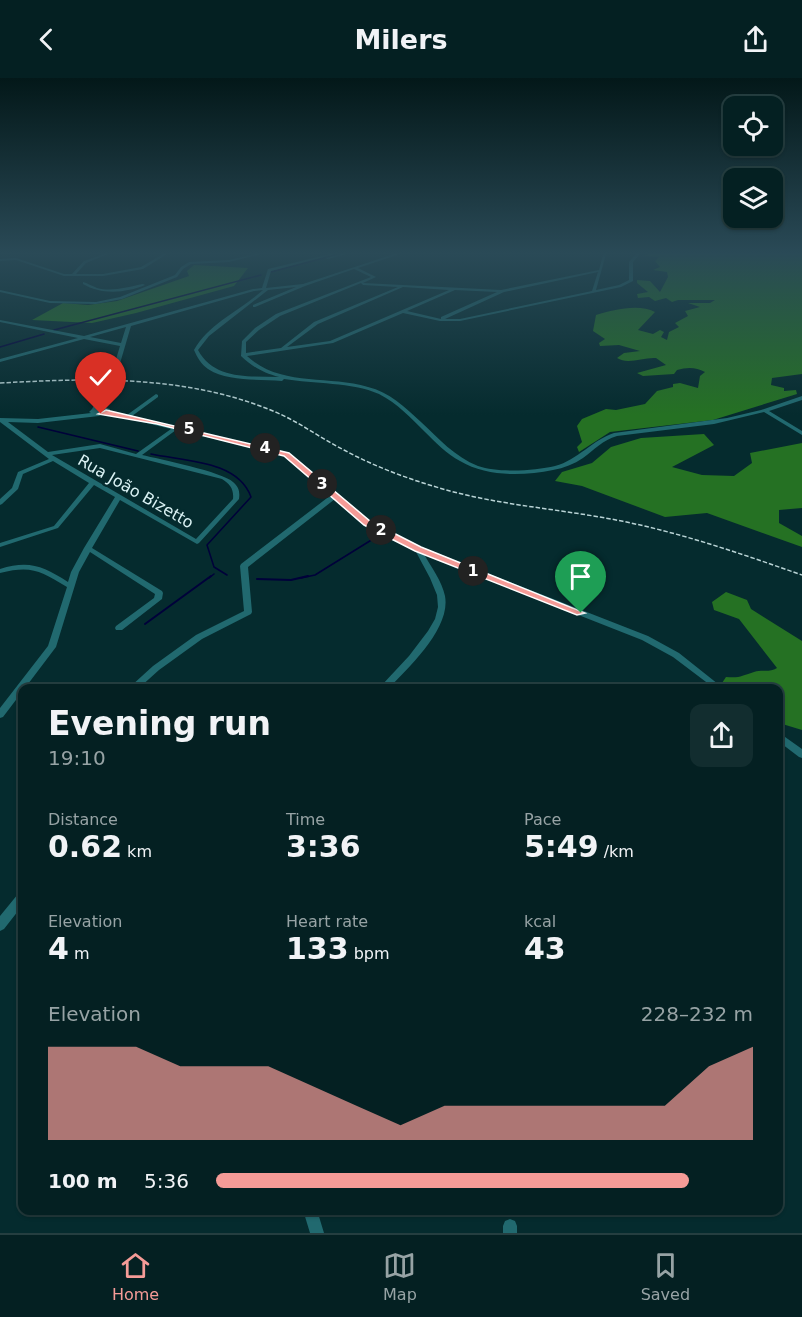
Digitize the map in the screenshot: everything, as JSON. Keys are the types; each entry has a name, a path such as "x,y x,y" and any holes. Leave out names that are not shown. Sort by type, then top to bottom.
{"street":[{"path":"0,361 190,308"},
{"path":"297,380 254,366 243,355 244,342 272,319 299,308"},
{"path":"282,349 316,323 352,308"},
{"path":"243,355 335,341 409,308"},
{"path":"440,320 466,308"},
{"path":"402,311 440,320 490,315 521,308"},
{"path":"245,309 203,339 197,347 203,363 222,374 360,386 380,392 451,454 490,471 527,471 559,466 574,461 610,435 718,422 802,398"},
{"path":"0,321 122,345"},
{"path":"114,376 129,324"},
{"path":"95,411 111,382"},
{"path":"129,416 156,396"},
{"path":"101,399 104,409"},
{"path":"1,420 38,422 74,418 104,409 286,454 357,516 418,549 645,638 676,655 714,684"},
{"path":"764,410 802,433"},
{"name":"Rua João Bizetto","path":"1,420 50,456 197,543 231,507 238,492 235,485 214,474 139,454"},
{"path":"0,503 15,489 20,473 50,456 100,446 139,454 177,427"},
{"path":"0,545 56,527 93,482"},
{"path":"138,684 156,668 199,637 248,612 244,566 334,496"},
{"path":"24,684 52,647 70,586 88,548 118,497"},
{"path":"88,548 159,593 158,599 119,627"},
{"path":"388,684 426,641 440,618 441,596 418,549"},
{"path":"0,571 25,564 40,568 70,586"},
{"path":"0,715 18,691"},
{"path":"783,739 802,754"},
{"path":"0,925 18,903"},
{"path":"312,1215 317,1233"}],"green space":[{"path":"54,308 155,308 92,323 32,320"},
{"path":"625,308 649,309 655,312 638,330 653,334 660,330 664,332 661,337 667,340 669,332 679,327 675,323 688,316 685,311 697,308 802,308 802,374 772,378 771,385 784,388 784,391 796,390 797,394 713,420 610,432 579,452 577,447 582,442 577,426 582,419 606,409 616,410 645,404 657,391 673,387 673,384 680,383 698,388 700,376 705,372 688,368 677,370 674,374 643,376 637,373 666,365 656,358 621,360 617,358 624,353 640,351 619,345 600,346 599,343 605,339 593,331 596,315"},
{"path":"704,434 714,445 672,467 702,475 734,476 752,463 750,453 802,443 802,508 779,510 779,523 802,536 802,547 707,513 665,517 582,486 555,481 562,472 592,463 611,447 641,438"},
{"path":"726,592 747,600 751,609 802,641 802,730 783,724 783,684 722,683 726,677 738,677 777,668 739,619 714,610 712,602"}],"waterway":[{"path":"54,330 137,308"},
{"path":"0,347 44,334"},
{"path":"38,427 138,451"},
{"path":"151,454 208,464 222,469 244,485 251,497 207,545 214,567 227,575"},
{"path":"301,578 315,575 373,539"},
{"path":"209,578 214,574"},
{"path":"145,624 211,576"},
{"path":"257,579 291,580 308,576"}],"railway":[{"path":"0,383 104,380 173,385 207,391 240,399 273,411 357,457 423,483 490,500 611,519 659,530 802,575"}],"route":[{"path":"101,414 106,412 157,422 286,454 301,464 348,509 367,523 418,549 581,613"}]}
